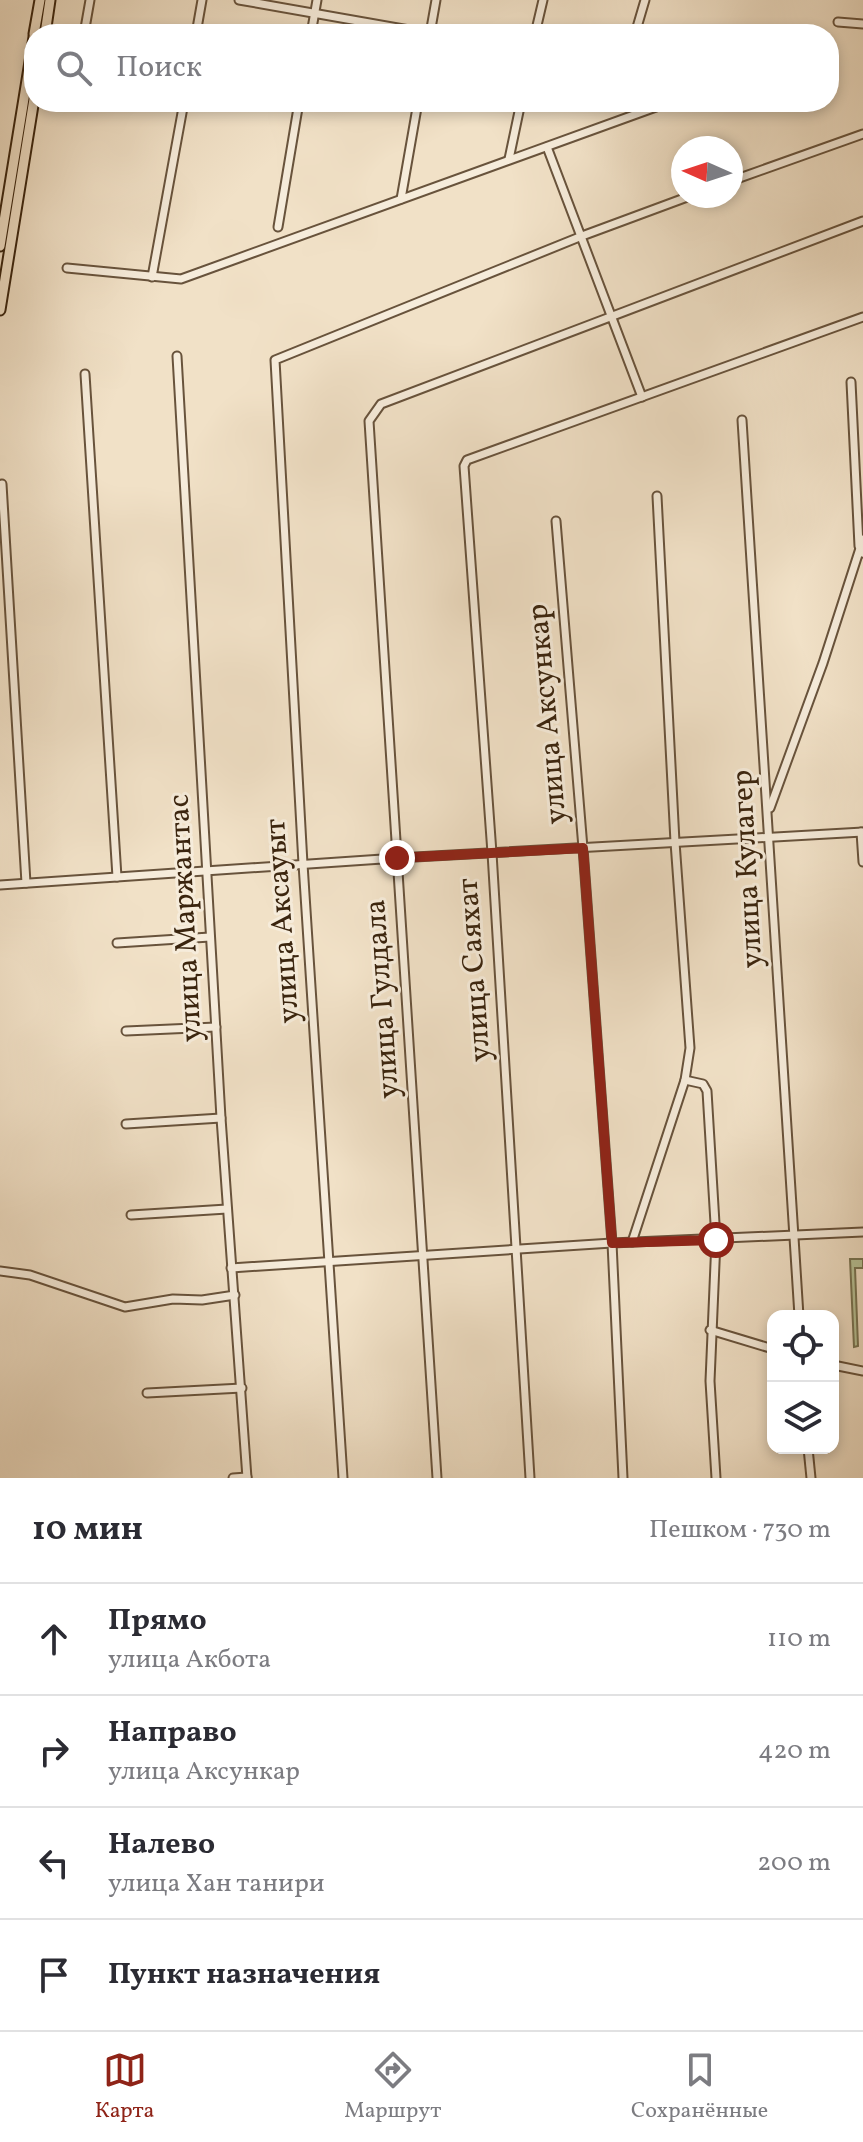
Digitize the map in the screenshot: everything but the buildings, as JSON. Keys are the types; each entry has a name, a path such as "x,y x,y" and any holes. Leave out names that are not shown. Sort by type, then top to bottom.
{"main road":[{"path":"36,24 40,0"},
{"path":"46,24 50,0"},
{"path":"0,246 24,97"},
{"path":"0,310 32,112"}],"street":[{"path":"86,24 90,0"},
{"path":"198,24 202,0"},
{"path":"239,0 375,24"},
{"path":"312,24 317,0"},
{"path":"432,24 436,0"},
{"path":"537,24 543,0"},
{"path":"638,24 645,0"},
{"path":"838,22 863,24"},
{"path":"152,277 182,112"},
{"path":"278,227 297,112"},
{"path":"401,199 416,112"},
{"path":"509,159 519,112"},
{"path":"67,268 181,279 642,112"},
{"path":"743,177 863,134"},
{"path":"547,147 642,397 863,317"},
{"path":"582,236 671,203"},
{"path":"612,316 863,221"},
{"name":"улица Аксауыт","path":"343,1478 303,864 275,360 582,236"},
{"name":"улица Гулдала","path":"437,1478 369,421 381,404 612,316"},
{"name":"улица Маржантас","path":"177,356 221,1118 247,1477"},
{"path":"85,374 117,877"},
{"path":"769,810 862,546 851,382"},
{"name":"улица Саяхат","path":"530,1478 492,853 464,466 467,460 642,397"},
{"name":"улица Кулагер","path":"742,420 799,1310"},
{"path":"2,484 26,883"},
{"path":"632,1242 685,1080 690,1048 675,842 657,496"},
{"name":"улица Аксункар","path":"556,521 612,1243 623,1478"},
{"path":"0,885 769,835 862,832 863,862"},
{"path":"117,943 210,937"},
{"path":"126,1031 216,1027"},
{"path":"685,1080 703,1084 707,1091 716,1240 710,1330 716,1478"},
{"path":"126,1124 221,1118"},
{"path":"131,1215 227,1209"},
{"path":"231,1268 612,1243 863,1232"},
{"path":"0,1271 30,1275 125,1307 173,1299 202,1300 235,1295"},
{"path":"710,1330 767,1347"},
{"path":"839,1366 863,1371"},
{"path":"147,1393 242,1388"},
{"path":"809,1454 811,1478"},
{"path":"233,1478 247,1477"}],"green space":[{"path":"850,1259 863,1259 863,1268 855,1268 858,1346 854,1347"}],"route":[{"path":"397,858 583,848 612,1243 716,1240"}]}
